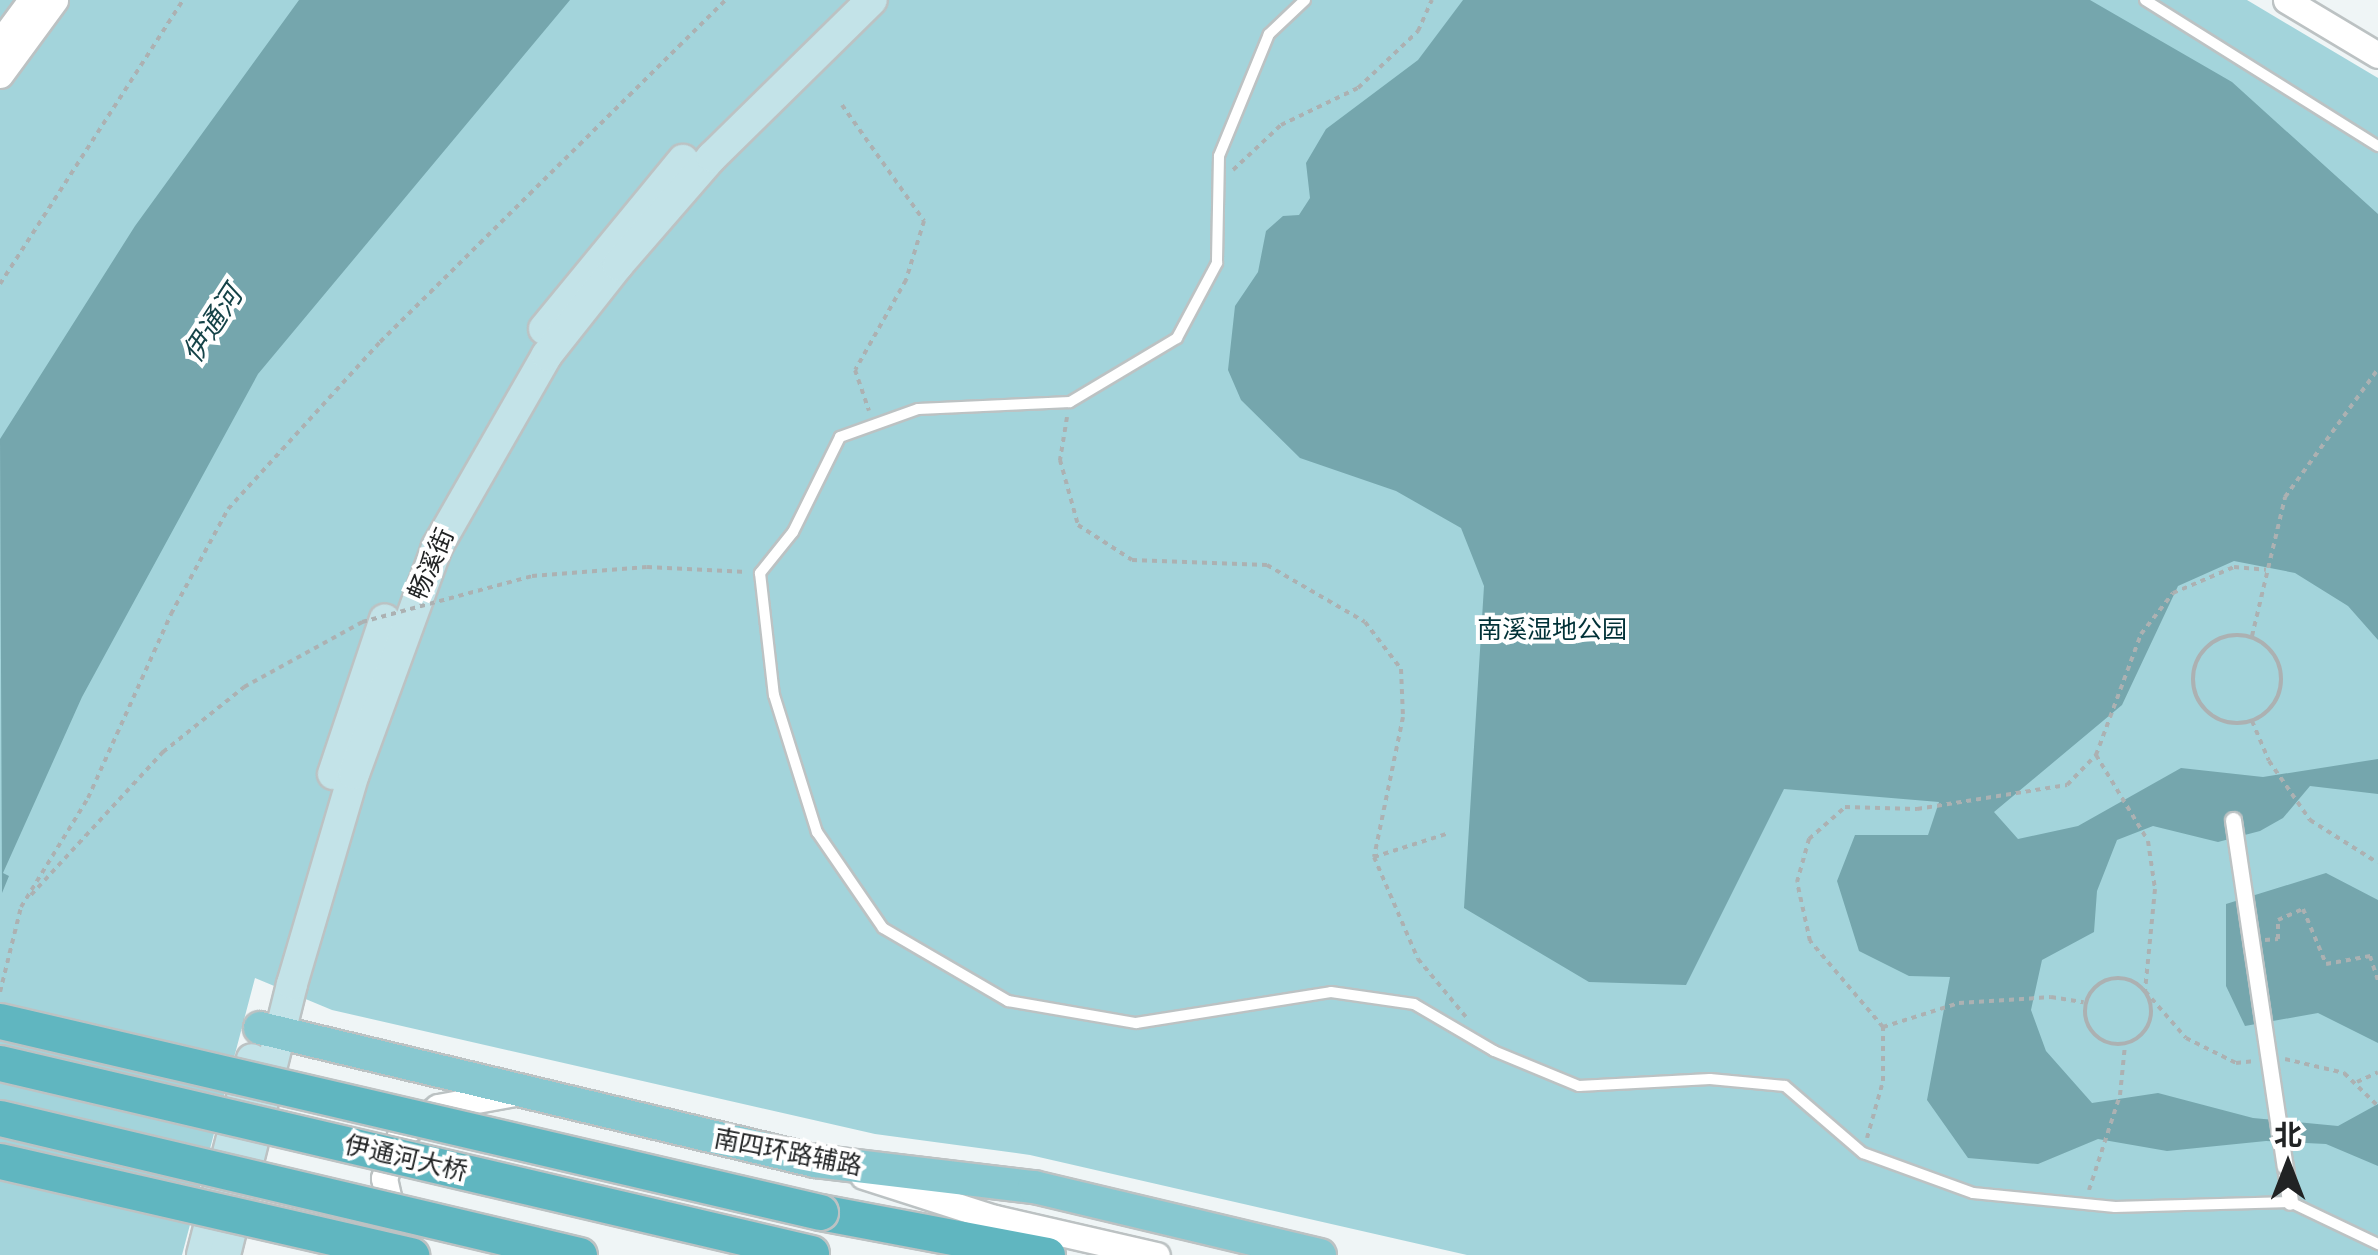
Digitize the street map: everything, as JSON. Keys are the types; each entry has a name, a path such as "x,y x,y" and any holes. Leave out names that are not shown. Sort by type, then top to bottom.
{"highway":[{"path":"0,1020 820,1212 930,1232 1058,1245"},
{"name":"伊通河大桥","path":"0,1062 821,1254"},
{"path":"0,1118 580,1255"},
{"path":"0,1161 410,1255"},
{"path":"930,1232 976,1255"}],"main road":[{"name":"畅溪街","path":"225,1255 270,1030 359,688 406,569 476,432 574,284 628,219 845,0"},
{"name":"畅溪街","path":"202,1255 270,1030 397,643 484,457 547,355 618,264 712,157 872,0"},
{"name":"南四环路辅路","path":"270,1030 816,1161 1034,1187 1320,1255"}],"street":[{"path":"0,42 30,0"},
{"path":"0,75 55,0"},
{"path":"2286,0 2378,55"},
{"path":"2233,820 2290,1202"},
{"path":"410,1255 395,1227 384,1178 400,1136 438,1106 519,1092"},
{"path":"816,1161 1058,1245 1158,1255"}],"lane":[{"path":"1305,0 1269,34 1219,156 1217,263 1177,338 1070,402 918,409 840,438 793,532 760,573 774,695 816,832 883,928 1008,1002 1136,1023 1330,992 1414,1004 1494,1051 1579,1086 1710,1080 1785,1086 1864,1152 1972,1192 2084,1204 2290,1202 2378,1244"},
{"path":"2144,0 2378,146"}],"path":[{"path":"0,284 183,0"},
{"path":"0,992 21,906 88,798 170,614 228,509 380,342 725,0"},
{"path":"1218,183 1281,125 1358,88 1418,31 1432,0"},
{"path":"842,104 924,221 906,280 856,370 874,425"},
{"path":"2252,636 2286,497 2378,369"},
{"path":"1070,402 1060,460 1078,525 1132,560 1268,565 1364,622 1402,669 1403,717 1374,857 1418,959 1469,1020"},
{"path":"21,906 163,752 244,687 362,622 532,576 647,567 760,573"},
{"path":"1864,1152 1883,1081 1883,1027 1810,941 1797,882 1808,839 1846,806 1917,809 2027,795 2066,785 2096,755 2142,634 2172,593 2234,567 2266,570"},
{"path":"2252,636 2274,653 2282,678 2274,704 2252,720 2222,720 2208,712 2193,686 2193,671 2208,645 2222,637 2252,636"},
{"path":"2252,720 2269,761 2310,820 2378,863"},
{"path":"2084,1204 2120,1095 2125,1044 2150,1023 2145,991 2155,888 2148,841 2120,788 2096,755"},
{"path":"1374,857 1446,834"},
{"path":"2252,942 2278,939 2278,920 2302,909 2326,964 2370,956 2378,981"},
{"path":"2125,1044 2094,1034 2086,1002 2098,985 2117,978 2145,991 2186,1038 2236,1063 2293,1058 2328,1065 2357,1082 2378,1106"},
{"path":"1883,1027 1959,1003 2051,997 2086,1002"},
{"path":"2357,1082 2378,1072"}],"green space":[{"name":"南溪湿地公园","path":"0,0 2247,0 2378,78 2378,1255 1467,1255 1030,1155 875,1134 332,1010 255,978 182,1255 0,1255"}],"water":[{"name":"伊通河","path":"299,0 570,0 258,374 82,697 3,873 9,876 2,893 0,439 135,226"},
{"path":"1463,0 2090,0 2232,82 2378,214 2378,640 2348,606 2295,573 2234,561 2178,586 2122,705 1994,812 2018,839 2078,826 2181,768 2263,777 2378,759 2378,794 2310,786 2283,818 2260,831 2218,842 2153,826 2117,840 2097,891 2094,932 2042,960 2031,1010 2046,1051 2092,1103 2158,1093 2253,1118 2338,1126 2378,1104 2378,1166 2326,1144 2266,1141 2167,1151 2098,1139 2038,1164 1968,1158 1927,1100 1950,977 1909,976 1859,951 1837,881 1855,835 1928,835 1939,802 1784,789 1686,985 1589,982 1464,908 1484,586 1461,528 1396,491 1300,458 1241,400 1228,370 1235,306 1258,272 1266,231 1283,216 1299,215 1310,198 1306,163 1326,129 1418,60"},
{"path":"2326,873 2378,900 2378,1043 2318,1013 2245,1026 2226,986 2226,904"}]}
